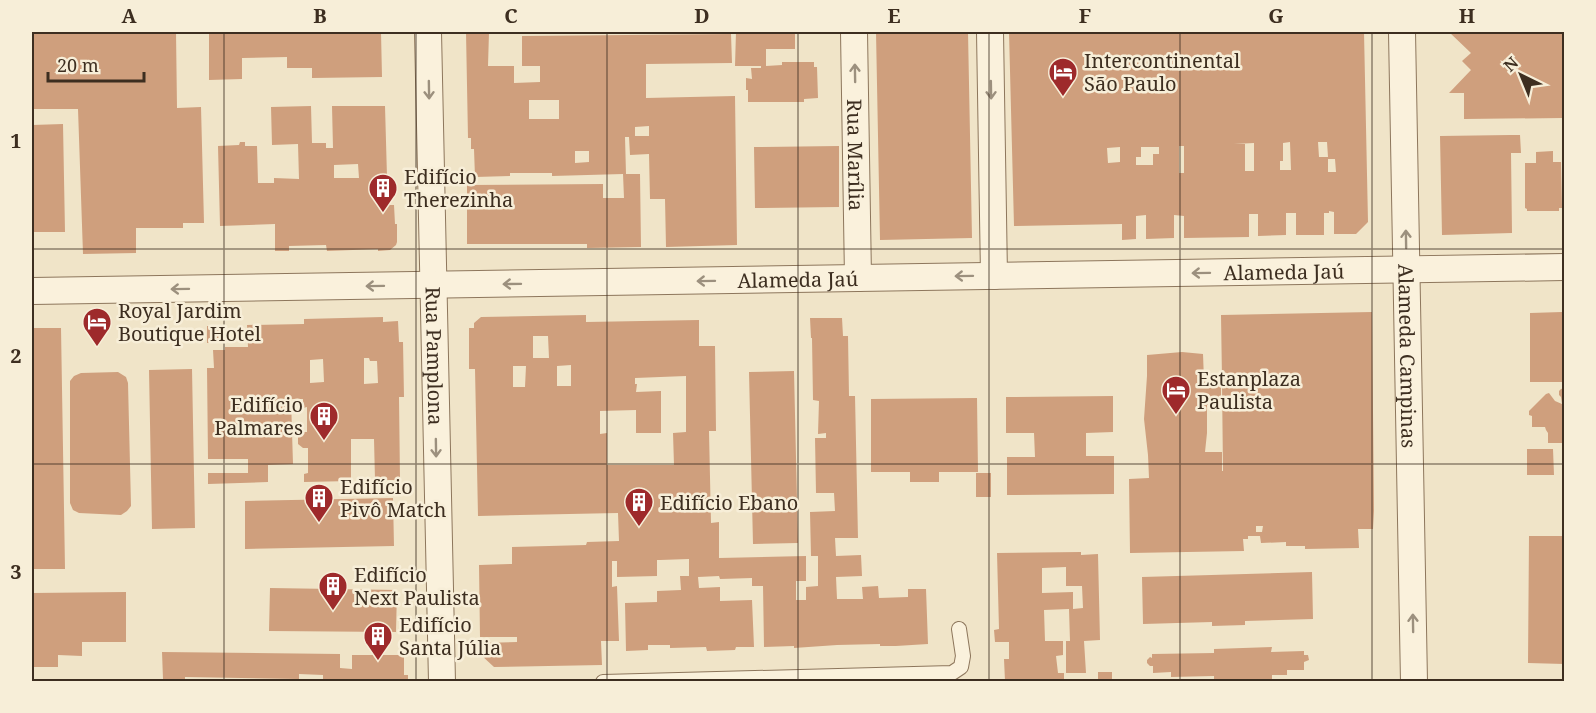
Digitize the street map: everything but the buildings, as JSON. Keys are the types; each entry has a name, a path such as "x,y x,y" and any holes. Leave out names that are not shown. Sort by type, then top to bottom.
{"street":[{"name":"Rua Pamplona","path":"428,32 442,681"},
{"name":"Rua Marília","path":"854,32 858,278"},
{"path":"990,32 994,276"},
{"name":"Alameda Campinas","path":"1402,32 1414,681"},
{"name":"Alameda Jaú","path":"32,291 1564,267"}],"lane":[{"path":"603,681 952,673 961,667 963,656 958,629"}],"place":[{"name":"Intercontinental São Paulo","path":"1063,98"},
{"name":"Edifício Therezinha","path":"383,214"},
{"name":"Royal Jardim Boutique Hotel","path":"97,348"},
{"name":"Estanplaza Paulista","path":"1176,416"},
{"name":"Edifício Palmares","path":"324,442"},
{"name":"Edifício Pivô Match","path":"319,524"},
{"name":"Edifício Ebano","path":"639,528"},
{"name":"Edifício Next Paulista","path":"333,612"},
{"name":"Edifício Santa Júlia","path":"378,662"}]}
